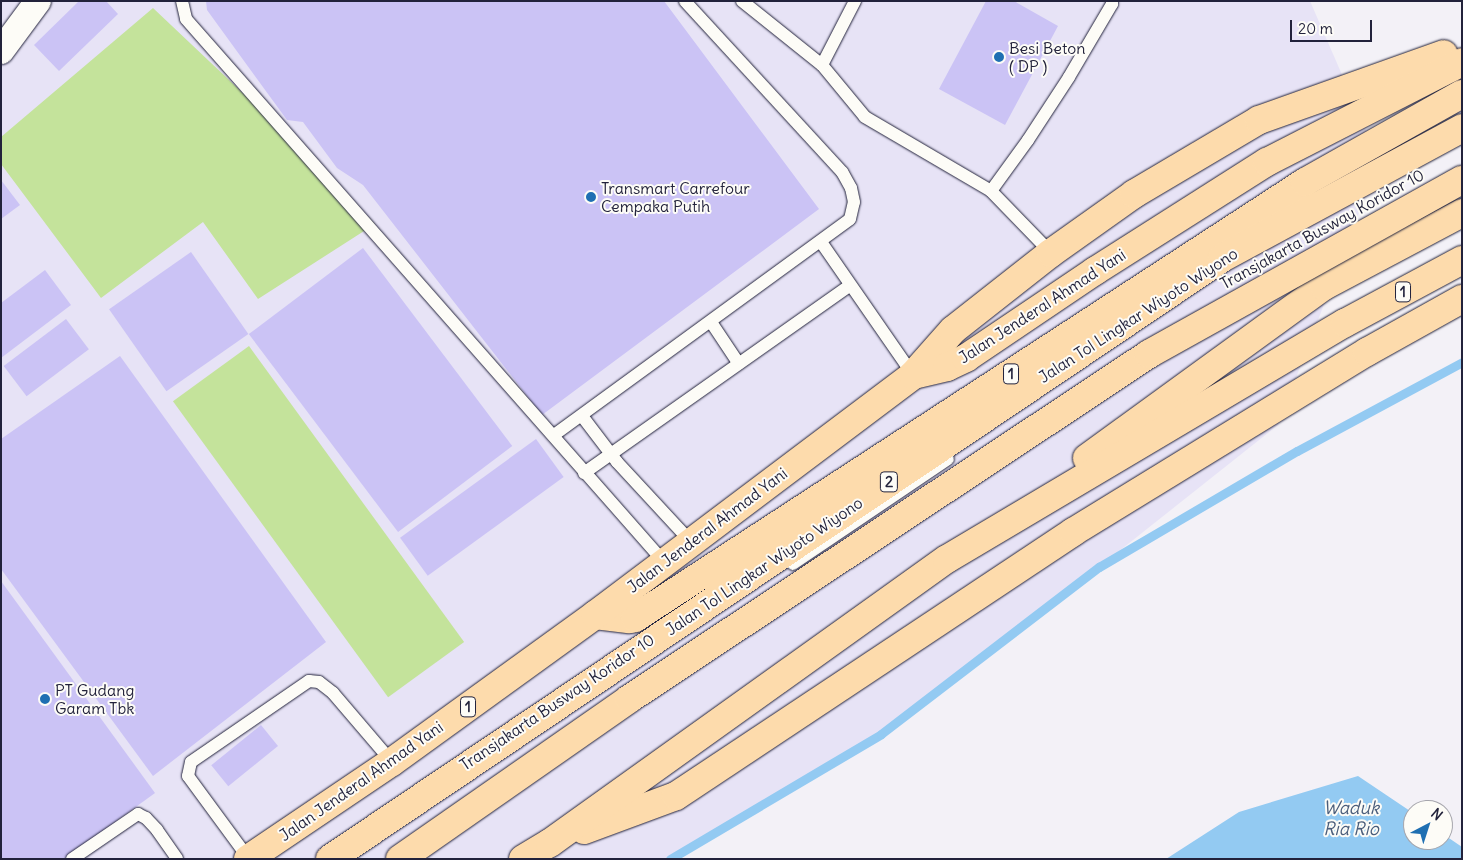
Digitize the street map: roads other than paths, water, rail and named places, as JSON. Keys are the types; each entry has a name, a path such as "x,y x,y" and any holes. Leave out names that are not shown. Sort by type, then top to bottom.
{"highway":[{"path":"913,375 952,330 1051,253 1134,194 1259,120 1460,52"},
{"name":"Jalan Jenderal Ahmad Yani","path":"249,859 392,762 595,615 913,375 947,367 966,358 1095,271 1267,162 1460,52"},
{"name":"Jalan Jenderal Ahmad Yani","path":"595,615 630,620 635,618 1305,182 1462,94"},
{"name":"Jalan Tol Lingkar Wiyoto Wiyono","path":"330,859 1222,258 1462,128"},
{"name":"2","path":"400,859 629,700 1149,354 1462,180"},
{"name":"1","path":"523,859 550,843 1324,286 1462,213"},
{"name":"1","path":"947,559 1345,323 1462,260"},
{"path":"550,843 676,796 1073,532 1367,352 1462,299"}],"street":[{"path":"1,51 38,1"}],"lane":[{"path":"182,1 186,19 466,340 554,436 584,473 664,562"},
{"path":"554,436 850,219 854,202 851,188 842,172 685,1"},
{"path":"742,1 803,47 822,65 865,117 991,191 1051,253"},
{"path":"822,65 855,1"},
{"path":"991,191 1028,140 1069,77 1112,1"},
{"name":"Transjakarta Busway Koridor 10","path":"1010,417 1224,270 1462,137"},
{"name":"Transjakarta Busway Koridor 10","path":"407,859 803,593 1065,403 1235,295 1462,170"},
{"path":"820,242 913,375"},
{"path":"584,473 849,286"},
{"path":"711,322 739,364"},
{"path":"582,416 610,454 690,542"},
{"path":"779,573 960,451"},
{"path":"249,859 188,776 191,762 309,681 319,682 333,693 392,762"},
{"name":"Transjakarta Busway Koridor 10","path":"352,859 590,699"},
{"path":"72,859 138,814 142,815 157,830 177,859"}],"water":[{"name":"Waduk Ria Rio","path":"1358,776 1403,806 1403,850 1453,850 1453,841 1462,847 1462,859 1166,859 1239,812"}],"waterway":[{"path":"670,859 881,734 1099,567 1297,451 1462,362"}],"place":[{"name":"Besi Beton ( DP )","path":"999,57"},
{"name":"Transmart Carrefour Cempaka Putih","path":"591,197"},
{"name":"PT Gudang Garam Tbk","path":"45,699"}]}
